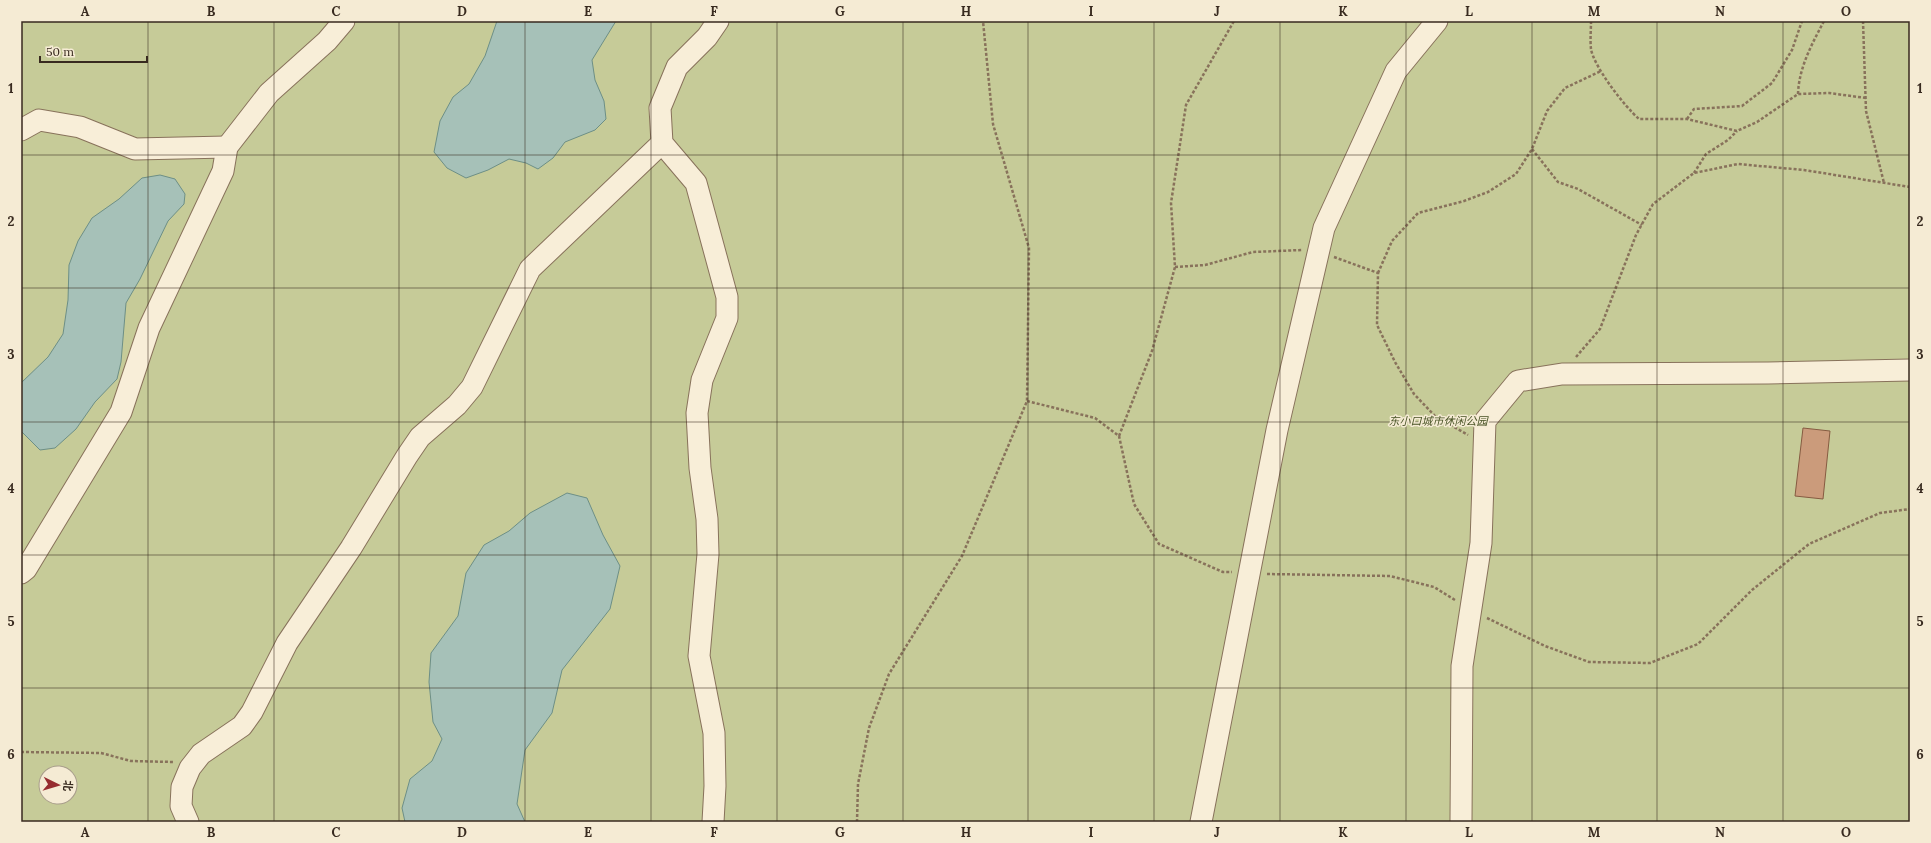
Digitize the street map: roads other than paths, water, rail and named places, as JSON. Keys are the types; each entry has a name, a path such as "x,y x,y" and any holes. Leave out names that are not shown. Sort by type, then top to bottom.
{"street":[{"path":"21,573 26,569 121,412 149,328 223,171 227,147 269,93 327,41 344,21"},
{"path":"713,822 715,786 714,733 699,656 708,554 707,519 700,468 697,413 702,380 727,318 727,297 696,183 662,143 660,108 677,66 707,38 718,21"},
{"path":"1201,822 1248,573 1277,430 1324,228 1396,71 1438,21"},
{"path":"21,130 39,120 80,127 135,149 227,147"},
{"path":"188,822 181,806 182,787 190,768 201,754 242,726 252,712 287,643 351,548 407,456 420,437 457,405 472,387 530,269 662,143"},
{"path":"1461,822 1462,666 1481,543 1485,421 1518,381 1562,374 1760,374 1910,370"}],"water":[{"path":"497,21 616,21 592,60 595,80 604,101 606,119 595,130 565,142 553,158 538,169 526,163 509,159 488,170 466,178 447,168 434,152 440,121 453,97 469,84 485,56"},
{"path":"160,175 175,179 185,194 184,204 168,221 140,279 126,303 121,362 117,379 95,402 76,429 55,448 40,450 21,431 21,383 48,357 63,334 68,300 69,265 78,241 92,218 119,199 142,178"},
{"path":"567,493 587,498 603,535 620,566 610,609 562,670 552,713 525,750 517,804 525,822 405,822 402,808 410,779 432,761 442,739 433,722 429,682 431,653 458,616 466,573 484,545 509,531 530,513"}],"park label":[{"name":"东小口城市休闲公园","path":"1438,421"}]}
